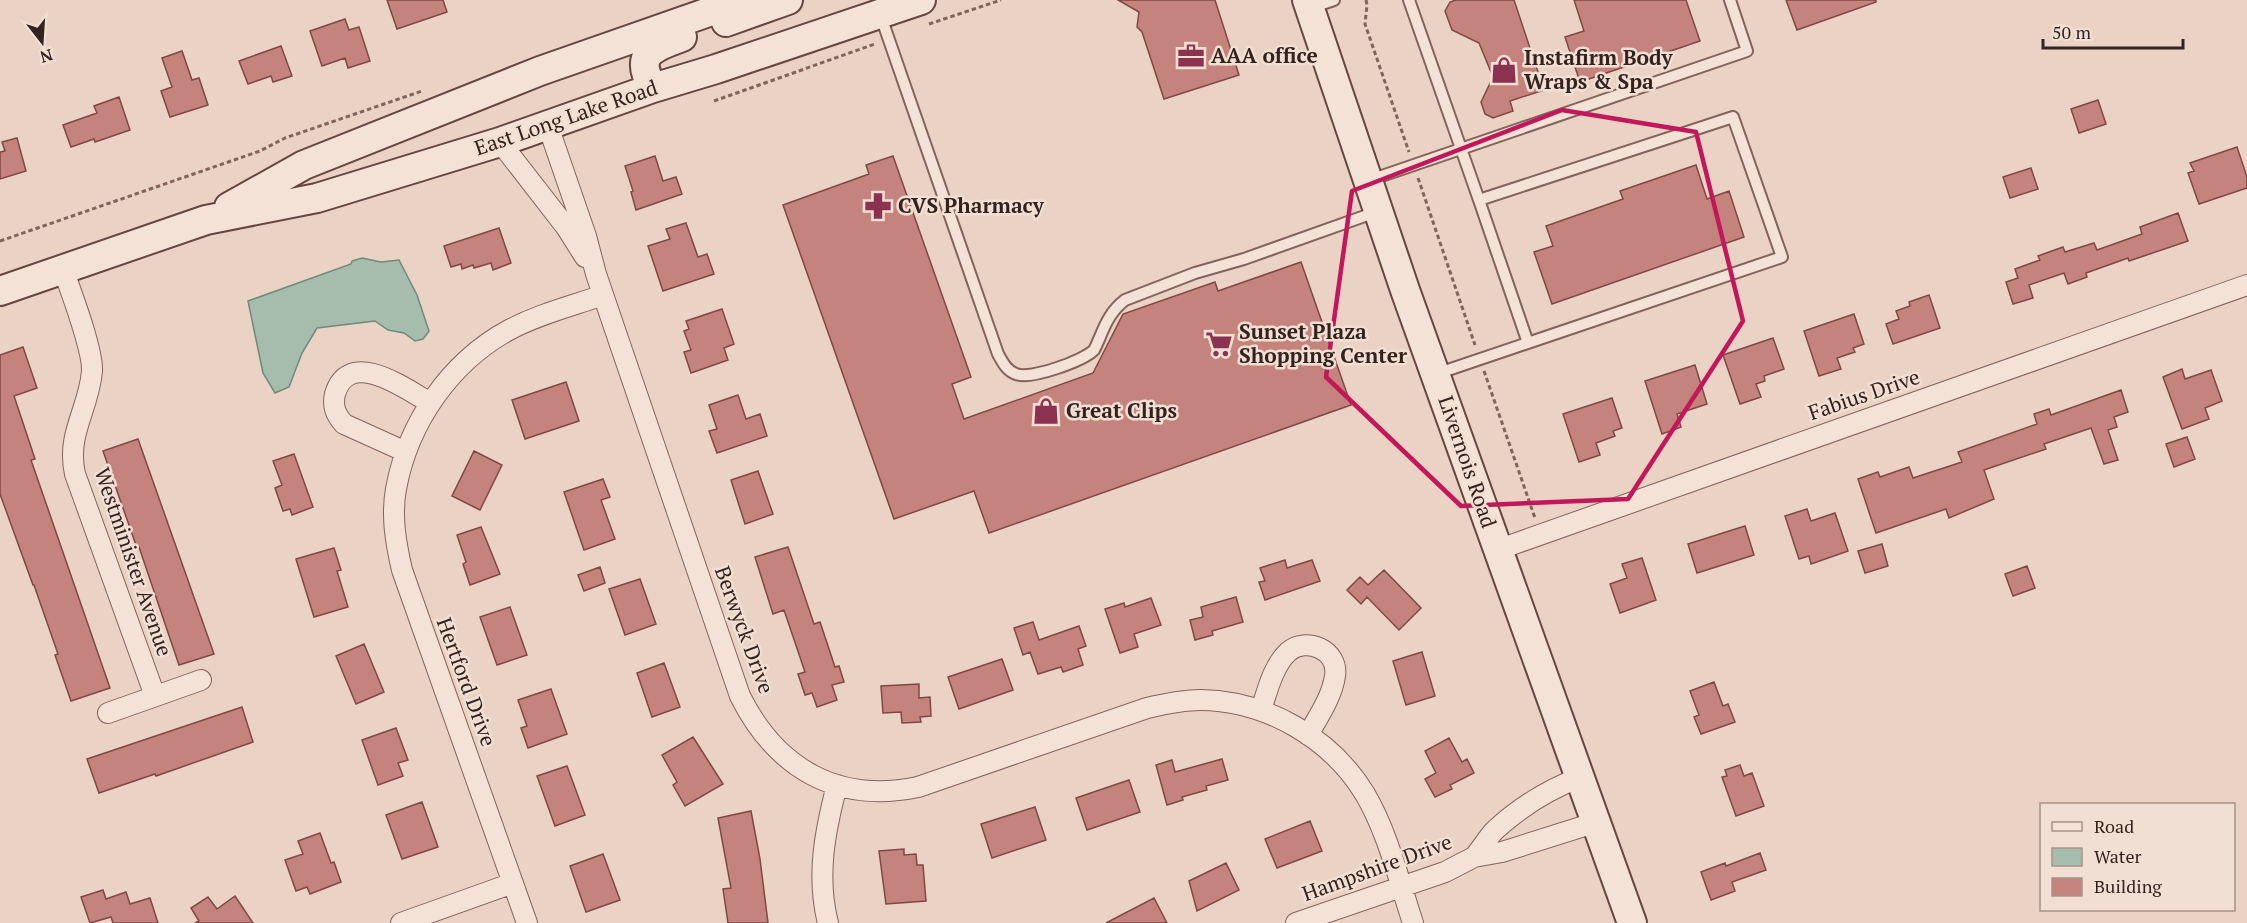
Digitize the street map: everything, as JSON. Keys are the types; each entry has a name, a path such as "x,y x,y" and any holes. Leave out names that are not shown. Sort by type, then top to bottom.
{"main road":[{"name":"East Long Lake Road","path":"206,219 304,165 556,66 743,0"},
{"path":"653,88 644,67 645,58 653,49 789,0"},
{"name":"Livernois Road","path":"1317,3 1367,181 1632,923"},
{"name":"East Long Lake Road","path":"0,291 206,219 316,198 500,142 653,88 884,26 924,12"},
{"path":"423,165 412,154 411,142 415,136 540,87 554,76 556,66"}],"street":[{"name":"Berwyck Drive","path":"548,126 586,236 603,295 740,696 758,728 783,756 810,775 837,785 859,790 884,791 918,787 1147,708 1173,702 1199,700 1221,702 1261,711 1308,735 1343,764 1365,795 1377,818 1413,923"},
{"name":"Berwyck Drive","path":"500,142 566,227 596,274"},
{"name":"Westminister Avenue","path":"63,269 92,368 72,447 74,467 155,696"},
{"name":"Fabius Drive","path":"1497,550 2247,285"},
{"name":"Hertford Drive","path":"527,923 412,603 397,549 395,490 415,428 430,403 454,373 491,341 535,318 603,295"},
{"path":"406,452 344,424 337,417 334,408 337,390 341,382 349,376 370,372 430,403"},
{"path":"1261,711 1282,659 1297,646 1318,646 1331,659 1335,678 1308,735"},
{"path":"108,713 201,680"},
{"name":"Hampshire Drive","path":"1474,857 1494,832 1512,817 1549,790 1581,777"},
{"path":"828,923 823,893 823,850 837,785"},
{"name":"Hampshire Drive","path":"1296,923 1445,872 1474,857 1502,852 1596,822"},
{"path":"401,923 513,883"}],"lane":[{"path":"1409,0 1528,343"},
{"path":"1367,181 1747,51 1730,0"},
{"path":"884,26 998,354 1005,367 1017,375 1032,376 1050,370 1078,360 1094,349 1107,321 1116,307 1125,300 1185,277 1378,212"},
{"path":"1436,374 1782,256 1733,117 1479,200"}],"path":[{"path":"924,12 1001,0"},
{"path":"1366,0 1365,24 1410,154"},
{"path":"714,101 884,26"},
{"path":"0,241 260,151 285,138 432,87"},
{"path":"1418,177 1475,344"},
{"path":"1486,377 1537,524"}],"highlighted area":[{"path":"1562,110 1696,132 1743,321 1628,499 1461,506 1326,377 1352,191"}],"water":[{"path":"362,258 381,262 399,260 417,295 429,331 423,339 415,341 404,333 388,330 375,321 317,328 302,353 289,387 275,393 263,373 248,301"}],"building":[{"path":"387,0 443,0 447,12 397,29"},
{"name":"AAA office","path":"1118,0 1215,0 1239,75 1164,99 1142,32 1137,27 1139,12"},
{"path":"1456,0 1514,0 1544,90 1510,101 1513,111 1493,118 1485,114 1481,102 1493,77 1479,43 1452,30 1445,11 1450,2"},
{"path":"1574,0 1686,0 1700,41 1580,82 1565,37 1584,31"},
{"path":"1786,0 1876,0 1876,2 1797,30"},
{"path":"345,19 349,30 359,27 370,61 348,68 345,58 322,66 310,31"},
{"path":"281,46 292,76 273,82 271,76 248,84 239,61"},
{"path":"182,51 192,80 199,78 208,105 170,117 161,91 172,87 162,58"},
{"path":"119,97 130,130 95,142 94,139 71,147 63,125 97,113 94,106"},
{"path":"2098,100 2106,124 2079,133 2071,109"},
{"path":"17,138 26,171 0,179 0,152 5,151 2,142"},
{"path":"2237,147 2247,177 2247,188 2199,204 2188,173 2194,171 2190,163"},
{"path":"655,156 663,181 676,177 682,194 636,210 625,166"},
{"name":"Sunset Plaza Shopping Center","path":"893,156 971,377 952,384 964,419 1093,373 1123,314 1215,282 1218,291 1301,262 1351,405 989,533 974,491 894,519 783,205 869,174 866,165"},
{"path":"1696,165 1707,199 1729,191 1744,237 1552,304 1534,252 1553,246 1546,226 1623,199 1620,191"},
{"path":"2031,168 2038,189 2010,198 2003,177"},
{"path":"2178,213 2188,241 2086,273 2087,277 2068,284 2064,273 2029,285 2033,298 2013,304 2006,282 2018,278 2015,269 2040,260 2038,256 2063,247 2065,252 2094,243 2097,250 2142,234 2140,227"},
{"path":"686,223 698,257 707,254 714,274 663,291 648,246 670,239 666,229"},
{"path":"499,228 511,263 493,270 491,263 474,268 473,265 462,269 461,264 451,267 444,246"},
{"path":"1929,295 1940,328 1893,344 1886,324 1899,319 1896,311 1910,306 1909,302"},
{"path":"722,309 734,344 724,348 728,360 691,373 684,352 691,350 684,331 689,329 686,321"},
{"path":"1854,314 1864,344 1853,348 1855,352 1837,358 1841,369 1819,376 1804,331"},
{"path":"1773,338 1784,369 1764,376 1765,381 1756,384 1761,397 1740,404 1723,355"},
{"path":"23,347 37,388 14,396 35,459 31,460 110,688 71,701 55,655 58,654 0,494 0,355"},
{"path":"1695,365 1707,404 1677,414 1681,427 1662,434 1645,381"},
{"path":"2182,369 2185,379 2211,370 2222,401 2205,408 2209,419 2182,429 2163,377"},
{"path":"566,382 579,421 525,439 512,400"},
{"path":"2121,390 2128,412 2114,417 2117,427 2108,430 2118,460 2104,464 2091,428 2044,444 2046,449 1984,470 1994,499 1949,518 1946,509 1876,533 1858,479 1878,472 1880,477 1909,467 1913,478 1962,462 1958,452 2037,424 2034,414 2049,409 2051,415"},
{"path":"738,395 746,419 760,414 767,436 717,453 709,431 717,429 709,405"},
{"path":"1612,398 1622,428 1613,431 1615,436 1596,443 1600,455 1579,462 1563,414"},
{"path":"2187,437 2195,459 2174,467 2166,444"},
{"path":"138,439 214,654 179,665 103,451"},
{"path":"474,451 502,465 480,510 452,496"},
{"path":"294,454 313,507 292,515 290,509 283,511 275,488 282,485 273,461"},
{"path":"758,471 773,514 745,524 731,480"},
{"path":"603,479 610,497 601,500 615,539 584,550 564,492"},
{"path":"1807,509 1811,521 1835,513 1848,551 1811,564 1809,556 1799,559 1785,516"},
{"path":"1745,526 1754,555 1697,573 1688,544"},
{"path":"481,527 500,574 470,585 463,564 466,562 457,535"},
{"path":"1882,544 1888,566 1865,573 1858,551"},
{"path":"788,547 814,624 820,622 835,667 839,666 844,682 832,685 837,700 817,707 812,693 805,695 798,674 805,672 784,610 773,614 755,557"},
{"path":"334,548 341,570 337,571 348,607 314,617 296,559"},
{"path":"1642,558 1656,600 1620,613 1610,584 1627,578 1622,564"},
{"path":"1285,560 1287,568 1312,560 1320,581 1265,600 1259,582 1265,581 1260,568"},
{"path":"2027,566 2035,588 2013,596 2005,574"},
{"path":"600,567 605,583 584,591 578,575"},
{"path":"1384,570 1421,608 1399,630 1367,597 1361,604 1347,590 1360,577 1368,585"},
{"path":"640,579 656,624 625,635 609,589"},
{"path":"1236,597 1243,622 1212,631 1213,635 1195,640 1190,620 1203,617 1201,607"},
{"path":"1151,598 1161,625 1134,634 1138,647 1120,653 1105,609 1124,603 1125,607"},
{"path":"510,607 527,655 497,665 480,617"},
{"path":"1033,622 1039,640 1079,626 1086,646 1078,649 1083,665 1063,672 1061,667 1038,674 1030,652 1023,655 1014,628"},
{"path":"364,644 384,692 356,704 336,656"},
{"path":"1422,652 1435,696 1406,705 1393,661"},
{"path":"1002,659 1013,690 959,709 948,677"},
{"path":"664,663 680,707 652,717 637,673"},
{"path":"1714,682 1723,706 1728,704 1735,722 1701,734 1694,717 1699,715 1690,691"},
{"path":"919,684 919,698 930,697 931,716 920,717 921,722 902,723 901,712 883,713 881,686"},
{"path":"551,689 567,734 528,748 521,728 527,726 518,700"},
{"path":"242,707 253,742 99,793 87,759"},
{"path":"396,728 408,760 398,763 403,776 378,785 362,740"},
{"path":"693,737 723,784 685,806 673,785 677,782 662,755"},
{"path":"1449,738 1462,762 1467,759 1474,773 1450,785 1452,789 1435,797 1425,779 1436,773 1425,751"},
{"path":"1222,759 1228,780 1206,786 1207,790 1182,797 1183,800 1167,805 1156,765 1172,760 1175,772"},
{"path":"1740,765 1744,776 1752,773 1764,806 1736,816 1722,777 1727,776 1725,770"},
{"path":"567,766 585,815 555,826 537,776"},
{"path":"1129,780 1140,812 1087,830 1076,798"},
{"path":"422,802 438,847 402,859 386,815"},
{"path":"1035,807 1046,840 992,858 981,824"},
{"path":"751,811 768,923 728,923 723,889 731,888 718,818"},
{"path":"1310,821 1322,851 1277,868 1265,839"},
{"path":"320,833 341,882 310,894 307,887 296,891 285,860 303,854 298,841"},
{"path":"904,849 904,855 916,854 917,865 923,865 926,901 886,904 879,851"},
{"path":"1760,853 1766,870 1732,882 1735,891 1711,900 1701,872 1725,863 1726,866"},
{"path":"603,854 620,900 586,912 570,866"},
{"path":"1226,863 1239,890 1197,911 1189,881"},
{"path":"103,890 106,899 126,892 130,904 150,898 158,923 113,923 111,917 90,923 81,897"},
{"path":"235,896 253,923 195,923 199,921 191,908 208,897 217,909"},
{"path":"1154,898 1167,923 1106,923"}],"place":[{"name":"AAA office","path":"1191,56"},
{"name":"Instafirm Body Wraps & Spa","path":"1504,70"},
{"name":"CVS Pharmacy","path":"878,206"},
{"name":"Sunset Plaza Shopping Center","path":"1219,344"},
{"name":"Great Clips","path":"1046,411"}]}
